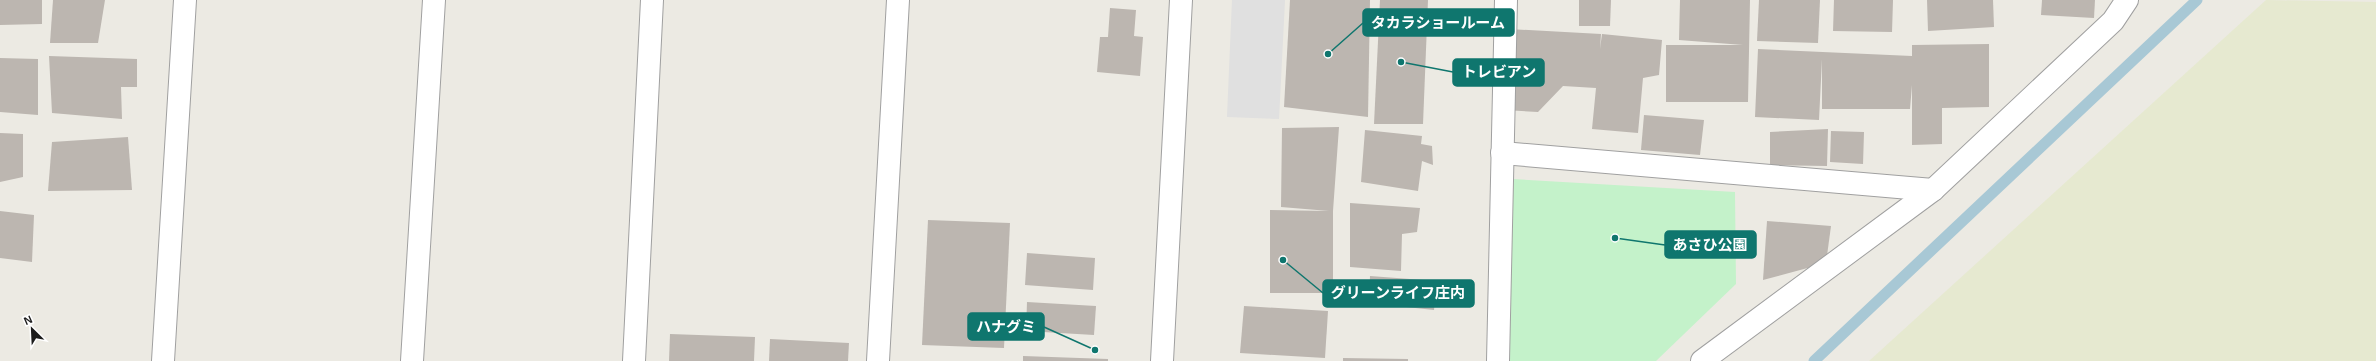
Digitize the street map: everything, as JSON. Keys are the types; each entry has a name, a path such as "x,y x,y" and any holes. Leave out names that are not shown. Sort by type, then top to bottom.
{"street":[{"path":"163,361 185,0"},
{"path":"412,361 434,0"},
{"path":"634,361 652,0"},
{"path":"878,361 898,0"},
{"path":"1162,361 1181,0"},
{"path":"1498,361 1506,0"},
{"path":"1702,361 1933,190 2113,22 2127,0"},
{"path":"1502,153 1933,190"}],"green space":[{"path":"2266,0 2376,2 2376,361 1869,361"},
{"path":"1496,178 1735,192 1736,284 1656,361 1491,361"}],"shaded area":[{"path":"1232,0 1285,0 1279,119 1227,117"}],"building":[{"path":"0,0 42,0 42,24 0,25"},
{"path":"53,0 105,0 98,43 50,43"},
{"path":"1290,0 1370,0 1368,117 1284,107"},
{"path":"1380,0 1428,0 1423,124 1374,124"},
{"path":"1579,0 1611,0 1610,26 1579,26"},
{"path":"1680,0 1750,0 1748,102 1666,102 1666,45 1743,45 1679,40"},
{"path":"1759,0 1820,0 1818,43 1757,41"},
{"path":"1834,0 1893,0 1892,32 1833,31"},
{"path":"1927,0 1993,0 1994,27 1928,31"},
{"path":"2042,0 2095,0 2094,18 2041,15"},
{"path":"1110,8 1136,10 1134,36 1143,37 1140,76 1097,72 1100,37 1108,37"},
{"path":"1509,29 1601,34 1600,49 1602,34 1662,40 1659,75 1643,78 1638,133 1592,129 1596,88 1563,86 1538,112 1504,110"},
{"path":"1989,44 1989,107 1942,108 1942,144 1912,145 1912,85 1910,109 1822,109 1822,59 1819,120 1755,117 1758,49 1912,56 1912,45"},
{"path":"49,56 137,59 137,87 121,87 122,119 52,113"},
{"path":"0,58 38,59 38,115 0,112"},
{"path":"1644,115 1704,120 1700,155 1641,150"},
{"path":"1339,127 1333,211 1333,293 1270,293 1270,210 1329,211 1281,207 1282,128"},
{"path":"1828,129 1827,166 1770,165 1770,132"},
{"path":"1365,130 1422,136 1421,144 1432,146 1433,165 1422,161 1418,191 1361,182"},
{"path":"1831,131 1864,132 1863,164 1830,162"},
{"path":"0,133 23,134 23,177 0,182"},
{"path":"128,137 132,190 48,191 52,142"},
{"path":"1350,203 1420,208 1417,232 1402,234 1401,271 1350,267"},
{"path":"0,211 34,215 32,262 0,258"},
{"path":"928,220 1010,223 1004,348 922,345"},
{"path":"1767,221 1831,226 1826,263 1763,280"},
{"path":"1027,253 1095,258 1093,290 1025,285"},
{"path":"1370,276 1437,281 1434,310 1369,303"},
{"path":"1027,302 1096,306 1094,335 1026,331"},
{"path":"1244,306 1328,311 1325,358 1240,353"},
{"path":"670,334 755,337 754,361 669,361"},
{"path":"770,339 849,343 848,361 769,361"},
{"path":"1023,356 1108,359 1108,361 1023,361"},
{"path":"1343,358 1408,359 1408,361 1343,361"}],"waterway":[{"path":"1814,361 2197,0"}],"place":[{"name":"タカラショールーム","path":"1328,54"},
{"name":"トレビアン","path":"1401,62"},
{"name":"あさひ公園","path":"1615,238"},
{"name":"グリーンライフ庄内","path":"1283,260"},
{"name":"ハナグミ","path":"1095,350"}]}
